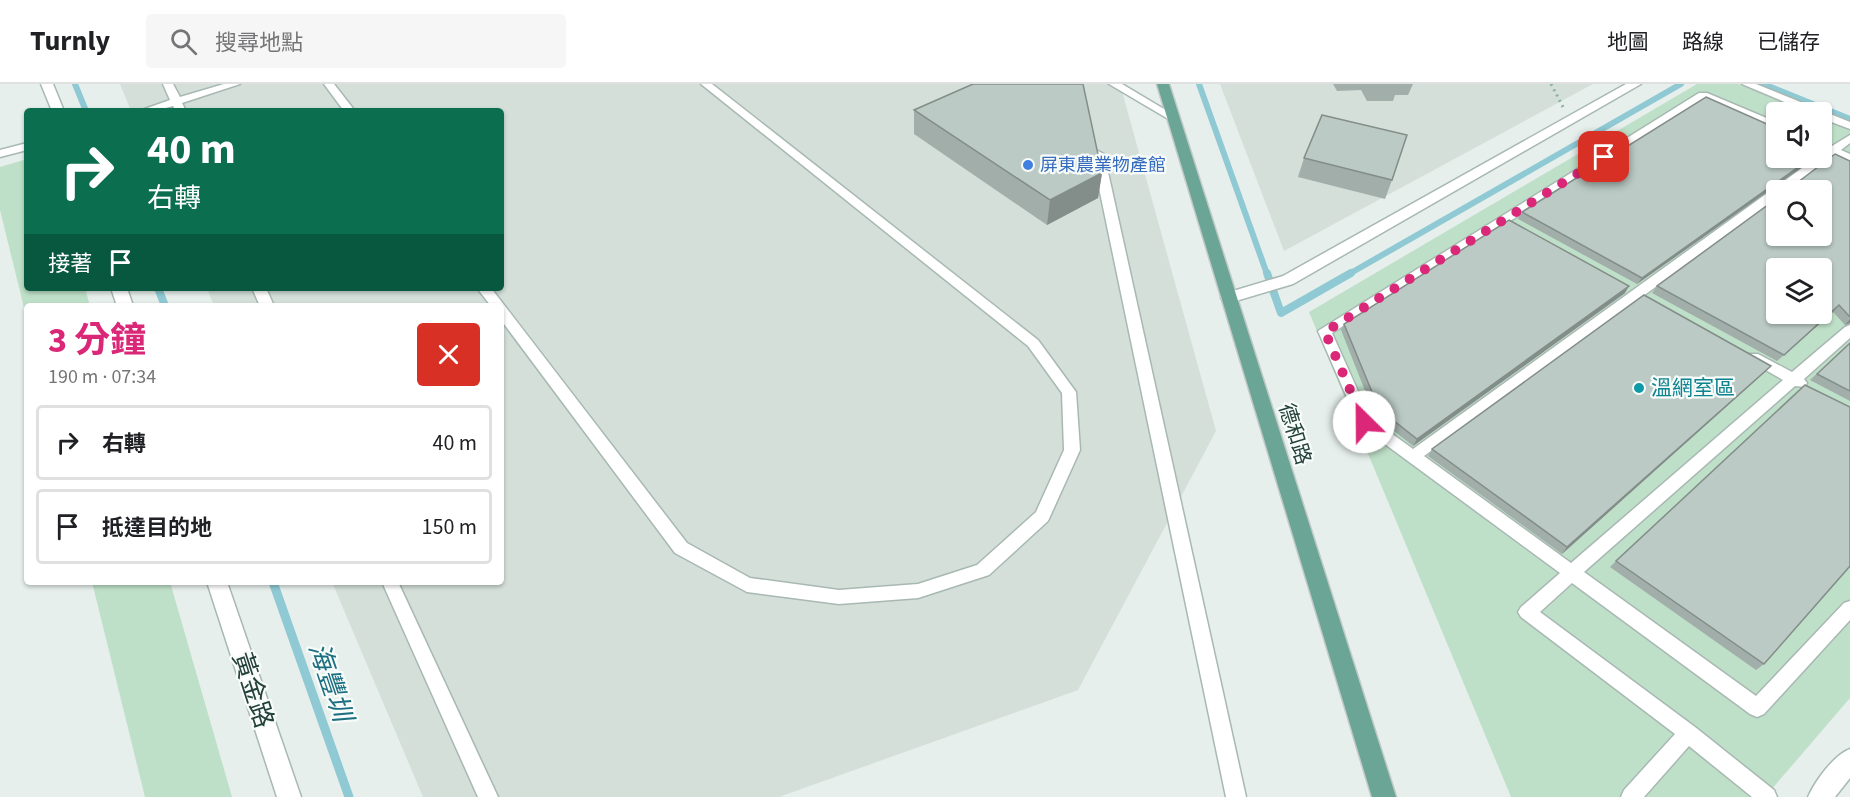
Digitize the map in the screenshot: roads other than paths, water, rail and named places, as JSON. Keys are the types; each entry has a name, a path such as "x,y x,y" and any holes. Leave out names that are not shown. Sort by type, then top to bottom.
{"main road":[{"name":"德和路","path":"1163,84 1384,797"}],"street":[{"path":"47,84 57,108"},
{"path":"1230,298 1288,280 1635,84"},
{"name":"黃金路","path":"218,585 289,797"},
{"path":"1820,797 1850,760"}],"lane":[{"path":"168,84 179,106 235,84"},
{"path":"329,84 348,108"},
{"path":"504,314 681,548 747,585 839,597 918,591 983,570 1042,516 1072,450 1069,392 1033,344 706,84"},
{"path":"1114,84 1173,118"},
{"path":"1747,84 1791,102"},
{"path":"1766,122 1703,95 1510,222 1325,332 1364,422 1573,571 1757,708 1850,608"},
{"path":"1832,119 1850,126"},
{"path":"1794,180 1850,138"},
{"path":"1095,142 1236,797"},
{"path":"0,154 24,147"},
{"path":"1834,151 1850,158"},
{"path":"1412,457 1766,201"},
{"path":"486,291 496,303"},
{"path":"1767,797 1688,733 1527,612 1850,330"},
{"path":"1742,351 1812,390"},
{"path":"391,585 489,797"},
{"path":"1631,797 1688,733"}],"waterway":[{"name":"海豐圳","path":"75,84 85,108"},
{"path":"1199,84 1267,274"},
{"path":"1349,274 1681,84"},
{"path":"1763,84 1850,119"},
{"path":"1267,273 1281,313 1351,273"},
{"name":"海豐圳","path":"159,291 164,303"},
{"name":"海豐圳","path":"274,585 349,797"}],"place":[{"name":"屏東農業物產館","path":"1028,165"},
{"name":"溫網室區","path":"1639,388"}]}
